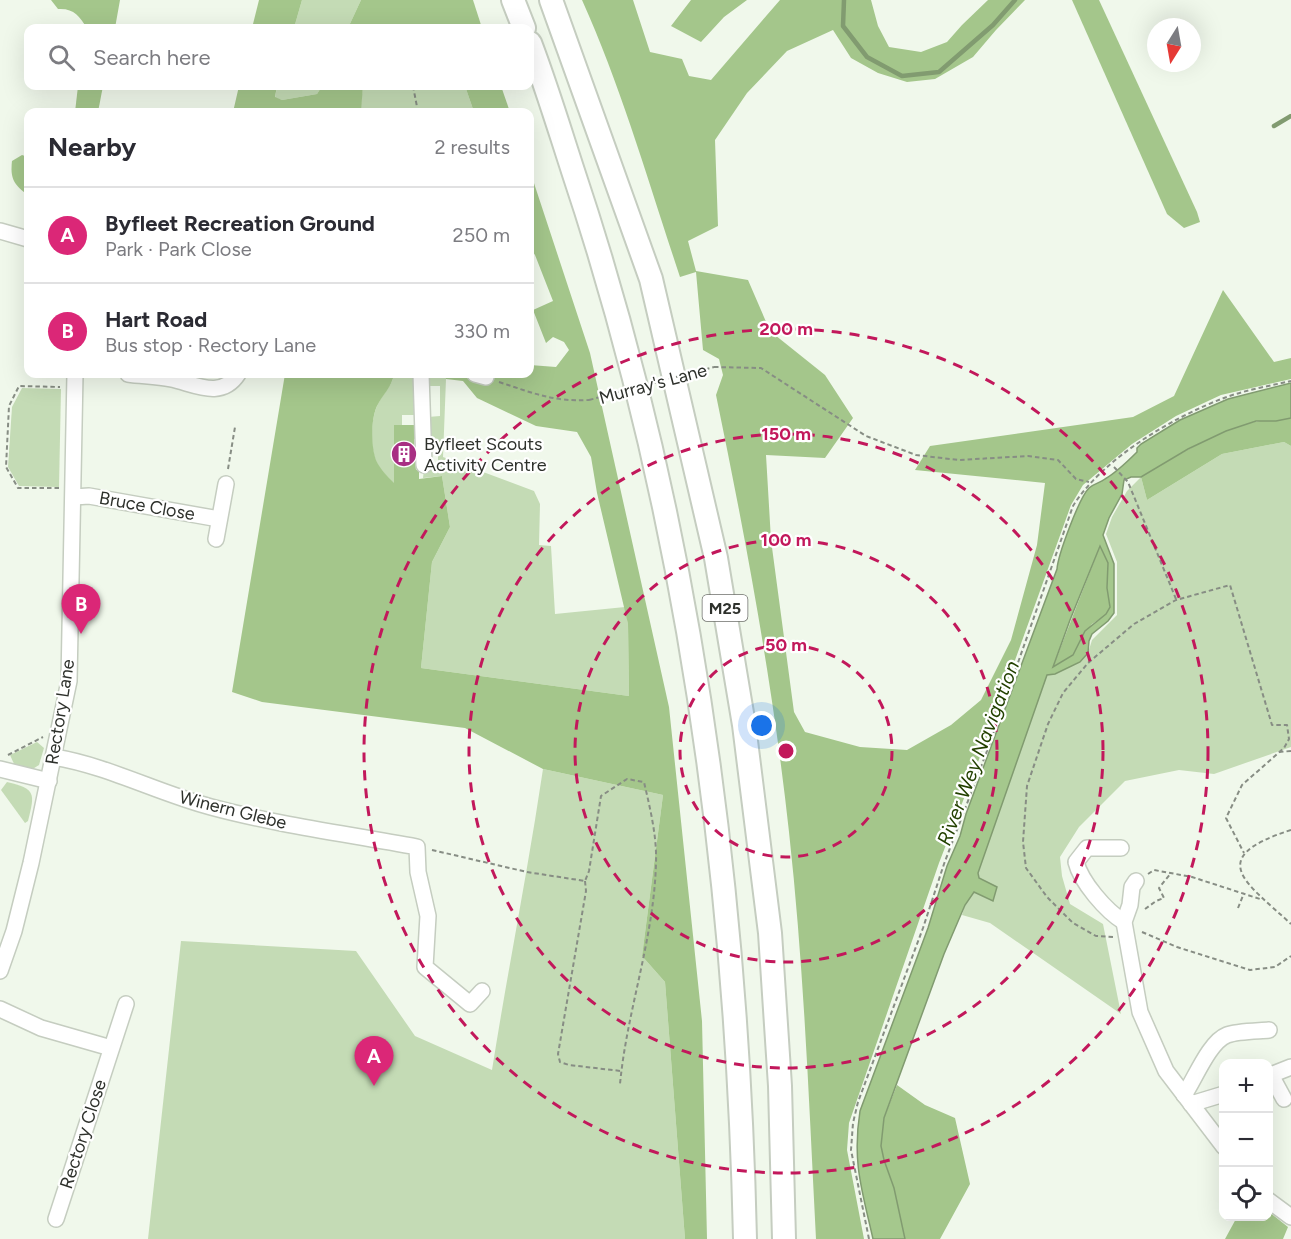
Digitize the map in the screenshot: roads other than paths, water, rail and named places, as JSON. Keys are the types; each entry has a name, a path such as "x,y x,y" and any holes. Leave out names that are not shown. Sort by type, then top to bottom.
{"highway":[{"path":"513,0 522,24"},
{"name":"M25","path":"551,0 651,279 716,558 744,725 770,933 780,1086 784,1239"},
{"name":"M25","path":"534,55 601,252 637,384 676,561 706,732 729,928 742,1121 745,1239"}],"street":[{"path":"0,231 24,238"},
{"path":"168,378 205,388 218,389 227,386 234,378"},
{"path":"421,378 424,465"},
{"name":"Rectory Lane","path":"0,971 14,931 49,781 69,681 75,380"},
{"name":"Bruce Close","path":"216,540 226,484"},
{"name":"Bruce Close","path":"74,492 219,519"},
{"name":"Winern Glebe","path":"54,757 99,768 156,790 211,807 267,820 417,847 418,872 428,916 426,967 466,1008 482,991"},
{"path":"0,769 21,776 49,781"},
{"path":"1121,848 1087,848 1076,862 1079,874 1125,928"},
{"path":"1136,881 1132,887 1125,928 1140,1012 1166,1071 1219,1140"},
{"name":"Rectory Close","path":"56,1219 126,1004"},
{"path":"0,1009 41,1028 111,1048"},
{"path":"1188,1100 1207,1053 1226,1035 1269,1030"},
{"path":"1273,1075 1291,1067"},
{"path":"1273,1081 1284,1099"},
{"path":"1188,1100 1219,1095"},
{"path":"1273,1203 1291,1217"}],"waterway":[{"path":"844,0 843,26 867,57 902,76 939,72 993,25 1015,0"},
{"path":"1274,126 1291,116"}],"place":[{"name":"Byfleet Scouts Activity Centre","path":"404,454"},
{"name":"Hart Road","path":"81,634"},
{"name":"Byfleet Recreation Ground","path":"374,1086"}],"water label":[{"name":"River Wey Navigation","path":"978,753"}]}
